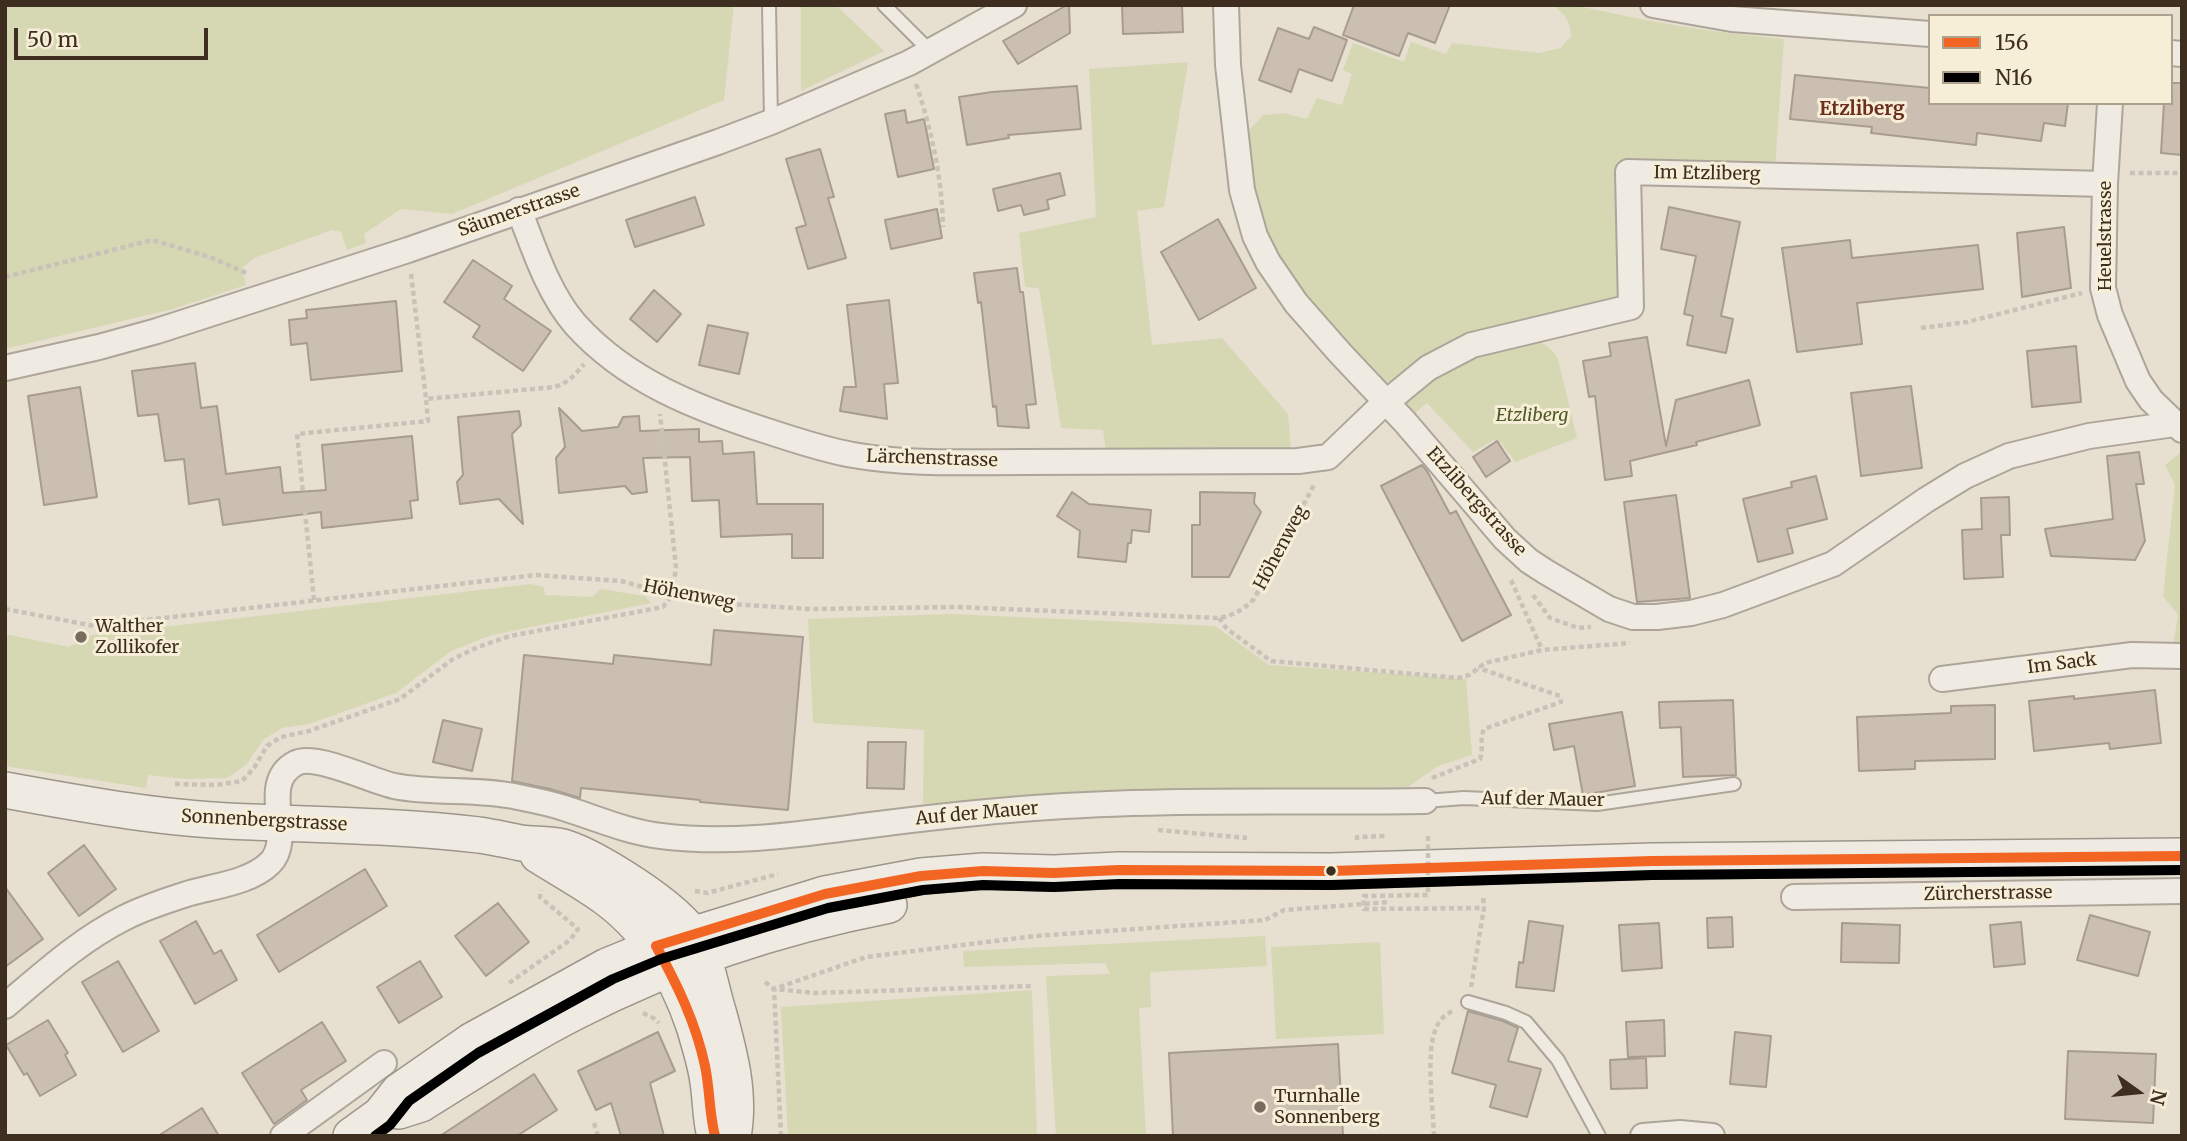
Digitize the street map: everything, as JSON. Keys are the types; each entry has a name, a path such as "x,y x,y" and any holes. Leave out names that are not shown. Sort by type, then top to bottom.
{"main road":[{"name":"Sonnenbergstrasse","path":"5,790 150,814 447,832 562,846 591,858 640,889 678,920 697,946"},
{"name":"Sonnenbergstrasse","path":"524,843 629,916 662,957 688,1009 701,1048 715,1136"},
{"name":"Zürcherstrasse","path":"351,1136 380,1115 421,1104 662,957 697,946 825,894 921,876 983,871 1344,871 1652,861 2182,856"},
{"path":"697,946 726,1041 736,1107 733,1136"}],"street":[{"name":"Säumerstrasse","path":"5,368 157,331 286,290 408,250 771,122 909,63 1014,5"},
{"name":"Etzlibergstrasse","path":"1226,5 1228,65 1242,190 1255,236 1268,262 1296,303 1505,539 1529,561 1609,609 1633,617 1657,617 1691,613 1723,604 1833,564 1965,476 2009,456 2089,436 2180,426"},
{"path":"1653,5 1732,19 1928,34"},
{"name":"Heuelstrasse","path":"2110,105 2103,288 2110,315 2138,381 2151,400 2180,426"},
{"name":"Im Etzliberg","path":"1386,402 1428,368 1472,345 1631,307 1628,172 2105,179"},
{"name":"Lärchenstrasse","path":"519,210 551,286 573,322 599,348 657,388 721,416 816,447 855,456 919,462 1284,461 1328,457"},
{"path":"1328,457 1386,402"},
{"name":"Im Sack","path":"1942,679 2132,655 2182,656"},
{"name":"Auf der Mauer","path":"5,1006 76,947 124,918 147,907 244,878 273,861 278,850 279,785 286,772 296,763 307,761 322,762 390,785 413,789 470,790 512,795 561,806 617,826 656,836 710,841 762,838 1035,808 1179,801 1425,801"},
{"name":"Zürcherstrasse","path":"1794,897 2182,891"},
{"path":"283,1136 384,1063"},
{"path":"1643,1136 1680,1132 1712,1136"}],"lane":[{"path":"769,5 771,122"},
{"path":"884,5 931,51"},
{"name":"Auf der Mauer","path":"1425,801 1464,798 1597,804 1734,785"},
{"path":"1468,1002 1526,1022 1558,1060 1599,1136"}],"path":[{"path":"912,73 933,141 942,190 943,227"},
{"path":"2105,179 2182,173"},
{"path":"5,277 152,240 210,257 286,290"},
{"path":"314,600 297,434 428,421 411,272"},
{"path":"1921,328 1967,322 2103,288"},
{"path":"426,399 554,387 573,377 599,348"},
{"path":"174,784 216,785 242,780 254,768 267,746 281,737 309,731 400,699 453,659 478,647 510,636 663,607 672,595 676,548 657,388"},
{"name":"Höhenweg","path":"5,609 94,626 536,575 621,580 712,603 811,609 958,607 1219,618 1239,612 1254,599 1328,457"},
{"path":"1506,569 1542,650"},
{"path":"1528,588 1550,618 1578,628 1602,625"},
{"path":"1219,618 1227,629 1271,661 1458,678 1469,675 1485,663 1542,650 1633,643 1652,629 1657,617"},
{"path":"1425,801 1425,785 1428,780 1480,759 1483,753 1481,734 1484,729 1560,702 1560,696 1478,668"},
{"path":"1157,830 1251,838"},
{"path":"1428,836 1427,895 1364,896 1364,909 1484,908"},
{"path":"1434,1136 1431,1049 1435,1030 1444,1016 1468,1002 1484,908 1482,895"},
{"path":"508,984 570,940 578,929 540,897"},
{"path":"774,989 866,957 1035,936 1265,920 1284,910 1430,899"},
{"path":"765,982 774,989 815,993 1031,986"},
{"path":"774,989 781,1136"},
{"path":"642,1012 655,1019 661,1027"},
{"path":"594,1123 598,1136"}],"green space":[{"path":"5,5 734,5 724,100 452,214 401,209 364,234 366,243 347,250 341,232 332,230 254,258 242,268 246,285 173,309 5,349"},
{"path":"801,5 836,5 884,51 801,91"},
{"path":"1556,5 1691,28 1784,39 1775,168 1617,161 1625,285 1621,301 1402,375 1386,383 1373,379 1300,295 1265,240 1253,202 1245,135 1263,115 1284,113 1307,119 1317,98 1342,105 1352,74 1343,70 1353,43 1404,62 1411,42 1446,54 1452,43 1539,53 1561,48 1571,36 1567,19"},
{"path":"1188,62 1164,207 1137,211 1152,345 1222,338 1288,414 1291,450 1106,451 1103,430 1061,428 1039,288 1025,287 1019,233 1096,217 1089,69"},
{"path":"1535,340 1548,347 1558,359 1577,438 1515,462 1502,444 1494,440 1473,452 1427,403 1409,418 1407,400 1434,376 1485,352"},
{"path":"2180,453 2182,646 2173,646 2178,615 2163,596 2175,485 2165,465"},
{"path":"531,584 544,587 545,595 592,597 600,589 645,596 651,603 492,635 451,651 396,693 309,724 282,728 263,740 247,764 227,778 186,779 148,775 146,788 5,766 5,634 69,647 86,636"},
{"path":"951,614 1215,626 1269,665 1466,679 1472,755 1438,766 1408,787 923,804 924,730 813,723 808,619"},
{"path":"1265,936 1267,966 1150,972 1151,1007 1139,1008 1146,1136 1056,1136 1046,976 1110,974 1105,963 964,967 963,951"},
{"path":"1380,942 1384,1034 1276,1039 1271,947"},
{"path":"1032,990 1037,1136 788,1136 781,1007"}],"building":[{"path":"1067,5 1070,33 1018,64 1003,41"},
{"path":"1122,5 1182,5 1183,32 1123,34"},
{"path":"1354,5 1450,5 1435,43 1408,33 1399,56 1343,35"},
{"path":"1314,27 1347,40 1332,81 1299,69 1291,92 1259,80 1278,28 1309,39"},
{"path":"1795,75 1928,88 1928,105 2068,105 2065,126 2044,123 2041,141 1977,133 1976,145 1871,133 1872,127 1790,119"},
{"path":"2173,83 2182,83 2182,155 2161,153 2164,105 2173,105"},
{"path":"1077,86 1081,129 1008,135 1009,138 967,145 959,97"},
{"path":"905,110 907,123 924,119 934,169 898,177 885,114"},
{"path":"820,149 834,197 828,198 846,258 808,269 796,228 806,225 786,159"},
{"path":"1060,173 1065,195 1047,200 1049,209 1024,215 1021,205 998,211 993,189"},
{"path":"695,197 704,225 635,247 626,220"},
{"path":"1669,207 1740,222 1721,316 1733,319 1726,353 1687,345 1693,316 1684,314 1696,256 1661,249"},
{"path":"937,209 942,238 891,249 885,220"},
{"path":"1218,219 1256,288 1199,320 1161,252"},
{"path":"2064,227 2071,288 2022,297 2017,233"},
{"path":"1850,240 1852,258 1978,245 1983,289 1857,303 1862,344 1797,352 1782,248"},
{"path":"473,260 512,286 504,299 551,331 523,371 473,337 480,326 444,302"},
{"path":"1017,268 1020,292 1023,292 1036,404 1026,405 1029,428 998,426 996,406 993,407 981,302 978,303 974,273"},
{"path":"654,290 681,314 657,342 630,319"},
{"path":"889,300 898,383 884,384 887,419 840,411 844,387 856,387 847,305"},
{"path":"396,301 402,371 311,380 307,343 291,345 289,320 307,318 306,310"},
{"path":"708,325 748,333 739,374 699,365"},
{"path":"1647,337 1666,446 1676,400 1749,380 1760,425 1696,442 1697,445 1630,461 1632,476 1605,480 1595,396 1589,397 1583,361 1611,356 1609,343"},
{"path":"2076,346 2081,402 2032,407 2027,351"},
{"path":"195,363 201,408 217,406 226,474 280,467 283,493 326,490 322,445 412,436 418,500 410,501 412,518 322,528 321,512 223,525 219,499 189,504 184,459 165,461 158,414 138,416 132,371"},
{"path":"1911,386 1922,468 1861,476 1851,393"},
{"path":"80,387 97,497 44,505 28,396"},
{"path":"559,408 582,431 618,427 623,417 639,416 640,431 699,429 699,442 722,441 723,454 754,452 757,504 823,504 823,558 792,558 792,534 721,537 719,500 692,501 690,457 643,458 647,492 632,494 625,486 559,493 556,458 565,447"},
{"path":"519,411 521,425 512,434 523,524 499,499 460,504 457,482 463,475 458,417"},
{"path":"1497,441 1510,461 1486,477 1473,457"},
{"path":"2139,452 2144,484 2136,484 2145,541 2135,560 2051,556 2045,529 2113,519 2107,456"},
{"path":"1422,465 1450,514 1456,511 1511,615 1462,641 1381,486"},
{"path":"1816,476 1827,519 1787,529 1793,553 1758,562 1743,499 1792,487 1791,482"},
{"path":"1072,492 1089,504 1151,510 1149,532 1132,530 1126,562 1078,557 1080,531 1057,516"},
{"path":"1200,492 1255,493 1254,503 1261,512 1229,577 1192,577 1192,525 1200,525"},
{"path":"1676,495 1690,598 1637,602 1624,502"},
{"path":"2009,497 2010,535 2001,535 2003,577 1964,579 1962,530 1982,529 1981,498"},
{"path":"714,630 803,637 788,810 581,788 580,798 512,781 524,655 613,664 614,655 711,665"},
{"path":"2155,690 2161,743 2110,749 2109,743 2034,751 2029,701"},
{"path":"1733,700 1736,775 1683,777 1681,727 1660,728 1659,702"},
{"path":"1995,705 1995,759 1915,761 1915,769 1859,771 1857,717 1951,713 1951,706"},
{"path":"1622,712 1635,786 1583,795 1574,746 1554,750 1549,724"},
{"path":"443,720 482,729 472,771 433,762"},
{"path":"868,742 906,742 904,789 867,788"},
{"path":"84,845 116,889 79,916 48,873"},
{"path":"365,869 387,906 279,972 257,935"},
{"path":"5,887 43,939 5,967"},
{"path":"498,903 529,942 486,976 455,936"},
{"path":"2090,915 2150,932 2138,976 2077,960"},
{"path":"1732,917 1733,947 1708,948 1707,918"},
{"path":"196,921 214,954 221,950 237,980 195,1004 160,941"},
{"path":"1529,921 1563,926 1554,991 1516,987 1519,962 1523,963"},
{"path":"2021,922 2025,964 1994,967 1990,925"},
{"path":"1659,923 1662,968 1622,971 1619,925"},
{"path":"1842,923 1900,925 1899,963 1841,962"},
{"path":"118,961 159,1031 123,1052 82,982"},
{"path":"420,961 442,997 399,1023 377,987"},
{"path":"1468,1011 1518,1028 1508,1061 1541,1069 1527,1117 1490,1107 1496,1085 1452,1073"},
{"path":"48,1020 68,1053 65,1055 76,1075 40,1096 6,1045"},
{"path":"1664,1020 1665,1056 1628,1057 1626,1022"},
{"path":"322,1022 346,1061 301,1090 307,1100 274,1124 242,1073"},
{"path":"658,1032 675,1071 650,1083 664,1136 621,1136 611,1103 596,1110 578,1071"},
{"path":"1735,1032 1771,1036 1766,1087 1730,1084"},
{"path":"1338,1044 1343,1136 1173,1136 1169,1053"},
{"path":"2068,1051 2156,1054 2153,1123 2065,1119"},
{"path":"1646,1058 1647,1088 1611,1089 1610,1060"},
{"path":"534,1074 557,1110 517,1136 440,1136"},
{"path":"202,1108 219,1136 158,1136"}],"transit line":[{"name":"156","path":"656,946 825,894 921,876 983,871 1331,871 1652,861 2182,856"},
{"name":"N16","path":"375,1136 390,1125 409,1101 478,1053 613,979 661,959 828,908 923,890 983,885 1331,885 1652,875 2182,870"},
{"name":"156","path":"656,946 691,1019 701,1050 715,1136"}],"place":[{"name":"Walther Zollikofer","path":"81,637"},
{"name":"Turnhalle Sonnenberg","path":"1260,1107"}],"district":[{"name":"Etzliberg","path":"1862,110"}]}
